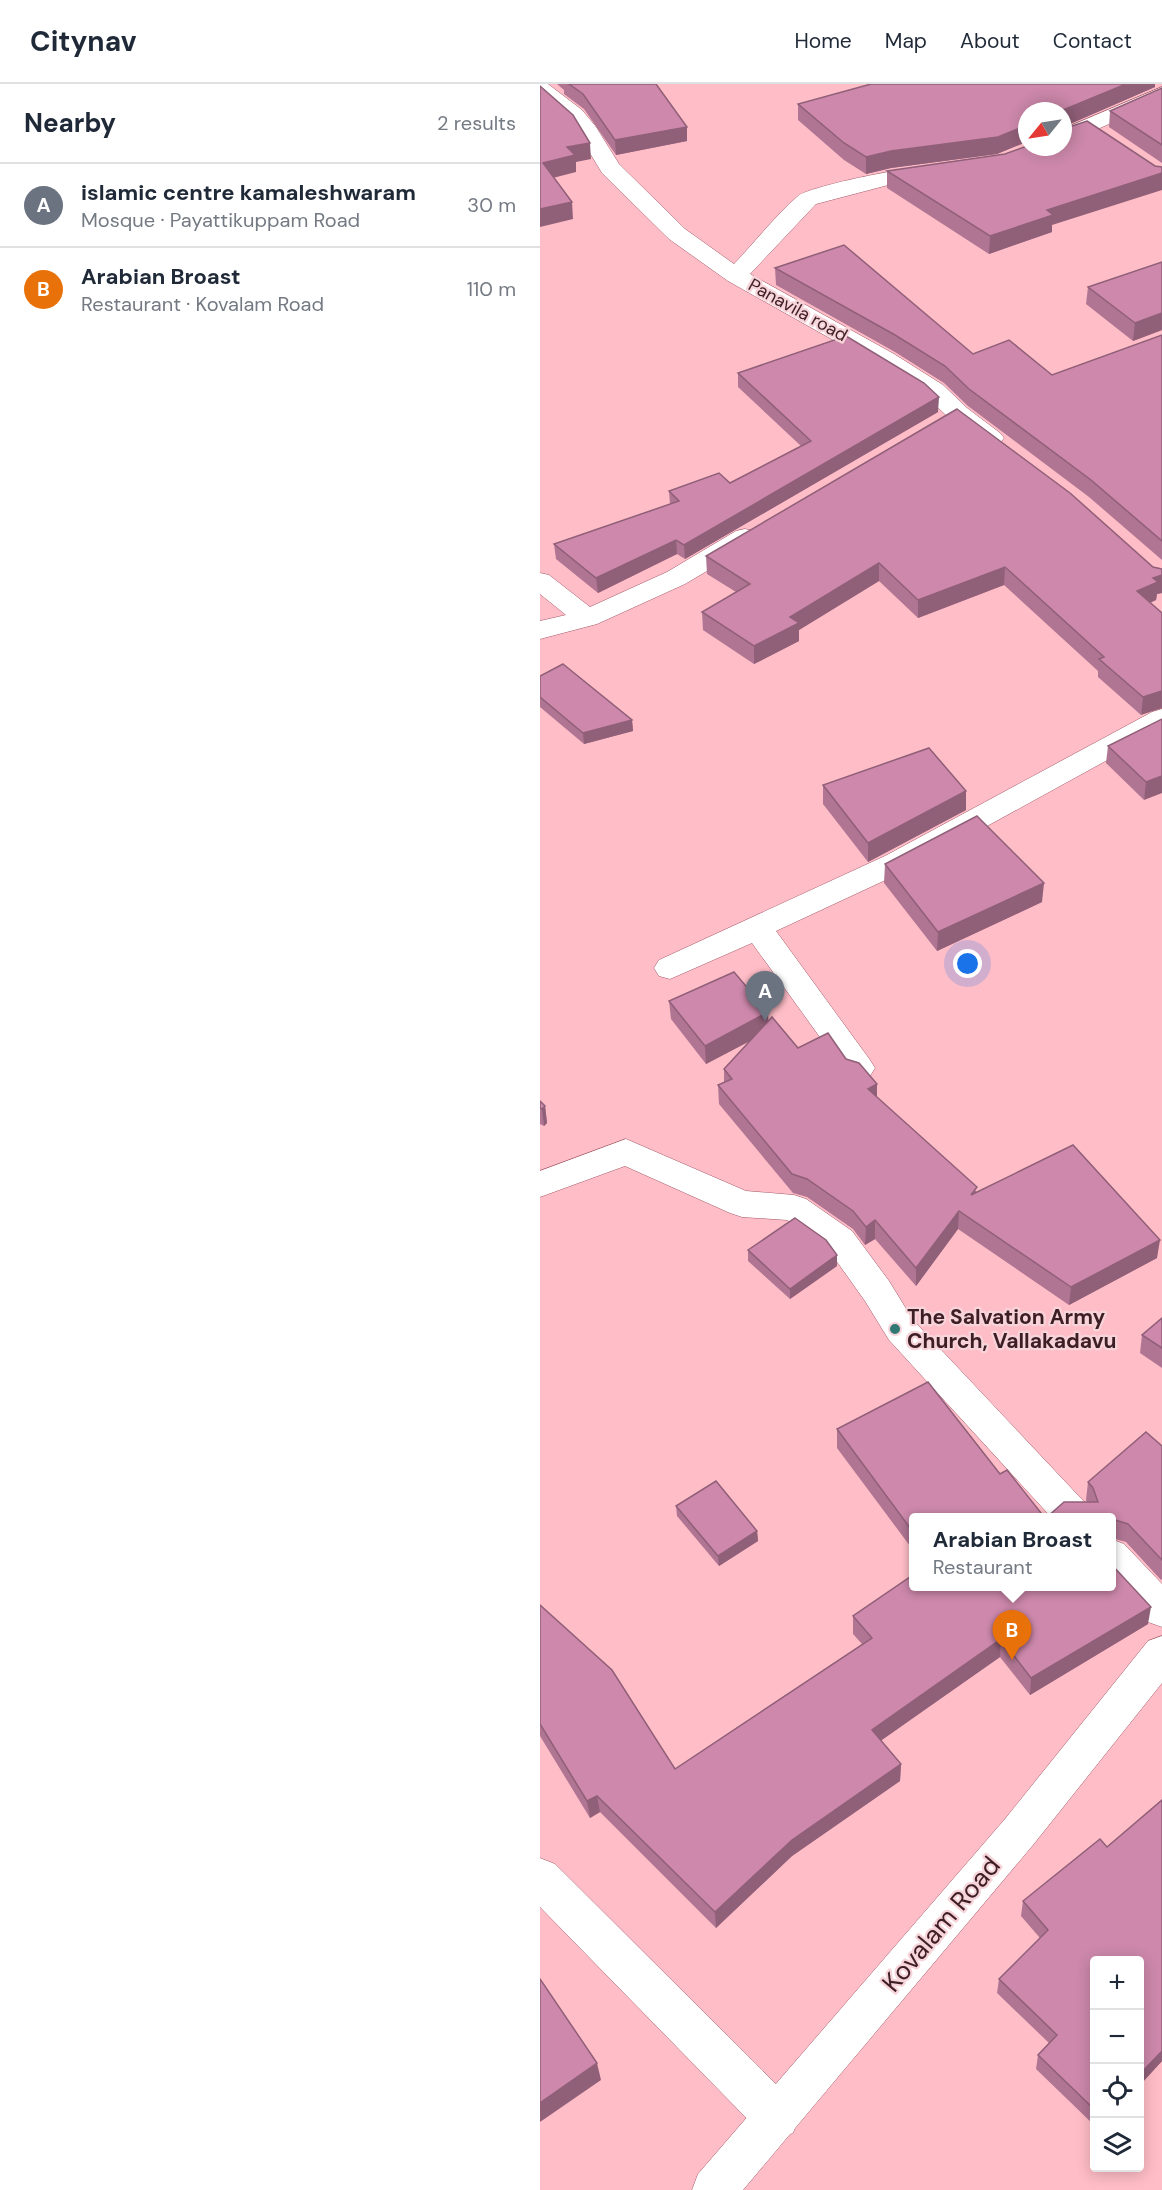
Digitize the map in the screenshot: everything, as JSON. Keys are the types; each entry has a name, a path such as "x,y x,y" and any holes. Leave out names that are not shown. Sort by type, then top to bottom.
{"street":[{"name":"Panavila road","path":"540,88 574,115 585,127 610,168 677,234 736,276 885,359 934,390 948,419 1010,452"},
{"path":"1072,133 1162,93"},
{"path":"1088,126 1107,138"},
{"path":"736,276 808,199 891,177 947,170"},
{"path":"540,630 587,618 675,578 766,525"},
{"path":"540,581 587,618"},
{"path":"670,968 896,863 1162,718"},
{"path":"757,927 859,1068"},
{"path":"540,1184 626,1152 741,1204 794,1208 840,1240 877,1291 901,1330 1071,1513"},
{"path":"1116,1560 1162,1610"},
{"name":"Kovalam Road","path":"714,2190 1019,1832 1162,1653"},
{"path":"540,1878 777,2117"}],"building":[{"path":"569,84 656,84 687,127 615,140 583,94"},
{"path":"871,84 1126,84 1072,106 1072,102 1018,102 1018,129 998,137 891,151 866,157 844,143 798,104"},
{"path":"540,86 573,115 590,143 567,147 575,155 543,163 572,202 540,209"},
{"path":"1162,88 1162,145 1110,111"},
{"path":"1087,121 1155,166 1162,167 1162,173 1047,210 1053,215 990,236 887,171 1005,154 1018,149 1018,156 1072,156 1072,126"},
{"path":"844,245 973,354 1009,340 1052,375 1162,335 1162,541 1091,480 969,389 945,366 895,335 775,268"},
{"path":"1162,262 1162,313 1135,323 1088,287"},
{"path":"846,336 924,383 939,397 684,545 676,540 596,578 554,544 679,501 669,491 719,473 730,483 811,441 738,373"},
{"path":"957,409 1070,493 1153,567 1162,569 1162,575 1153,578 1158,582 1137,591 1162,613 1162,691 1143,697 1099,659 1104,657 1005,567 918,600 879,563 790,617 799,623 754,646 702,612 750,584 706,556"},
{"path":"563,664 632,720 583,733 540,697 540,676"},
{"path":"1162,719 1162,776 1146,782 1108,746"},
{"path":"929,748 966,791 868,843 823,785"},
{"path":"977,816 1044,883 938,932 885,864"},
{"path":"734,972 768,1012 705,1046 669,1001"},
{"path":"772,1017 798,1048 828,1033 846,1059 859,1063 877,1084 868,1089 977,1187 971,1195 1073,1145 1160,1240 1071,1287 959,1211 916,1268 875,1220 866,1227 853,1211 807,1179 792,1174 718,1085 732,1079 724,1069"},
{"path":"795,1218 826,1240 837,1255 790,1289 748,1250"},
{"path":"1162,1318 1162,1348 1142,1335"},
{"path":"928,1382 1000,1474 1007,1470 1041,1513 909,1513 909,1527 837,1429"},
{"path":"1146,1432 1162,1446 1162,1560 1128,1524 1116,1520 1116,1513 1052,1513 1064,1502 1098,1502 1088,1482"},
{"path":"716,1481 757,1531 718,1556 676,1506"},
{"path":"1116,1569 1151,1607 1031,1678 1001,1639 872,1730 901,1764 792,1840 715,1912 597,1796 587,1801 540,1724 540,1605 612,1670 675,1769 872,1638 853,1616 909,1578 909,1591 1116,1591"},
{"path":"1162,1800 1162,2051 1144,2070 1144,1956 1090,1956 1090,2105 1038,2055 1057,2035 999,1979 1048,1930 1023,1901 1100,1839 1107,1847"},
{"path":"540,1979 597,2063 540,2103"}],"place":[{"name":"islamic centre kamaleshwaram","path":"765,1021"},
{"name":"The Salvation Army Church, Vallakadavu","path":"895,1329"},
{"name":"Arabian Broast","path":"1012,1660"}]}
